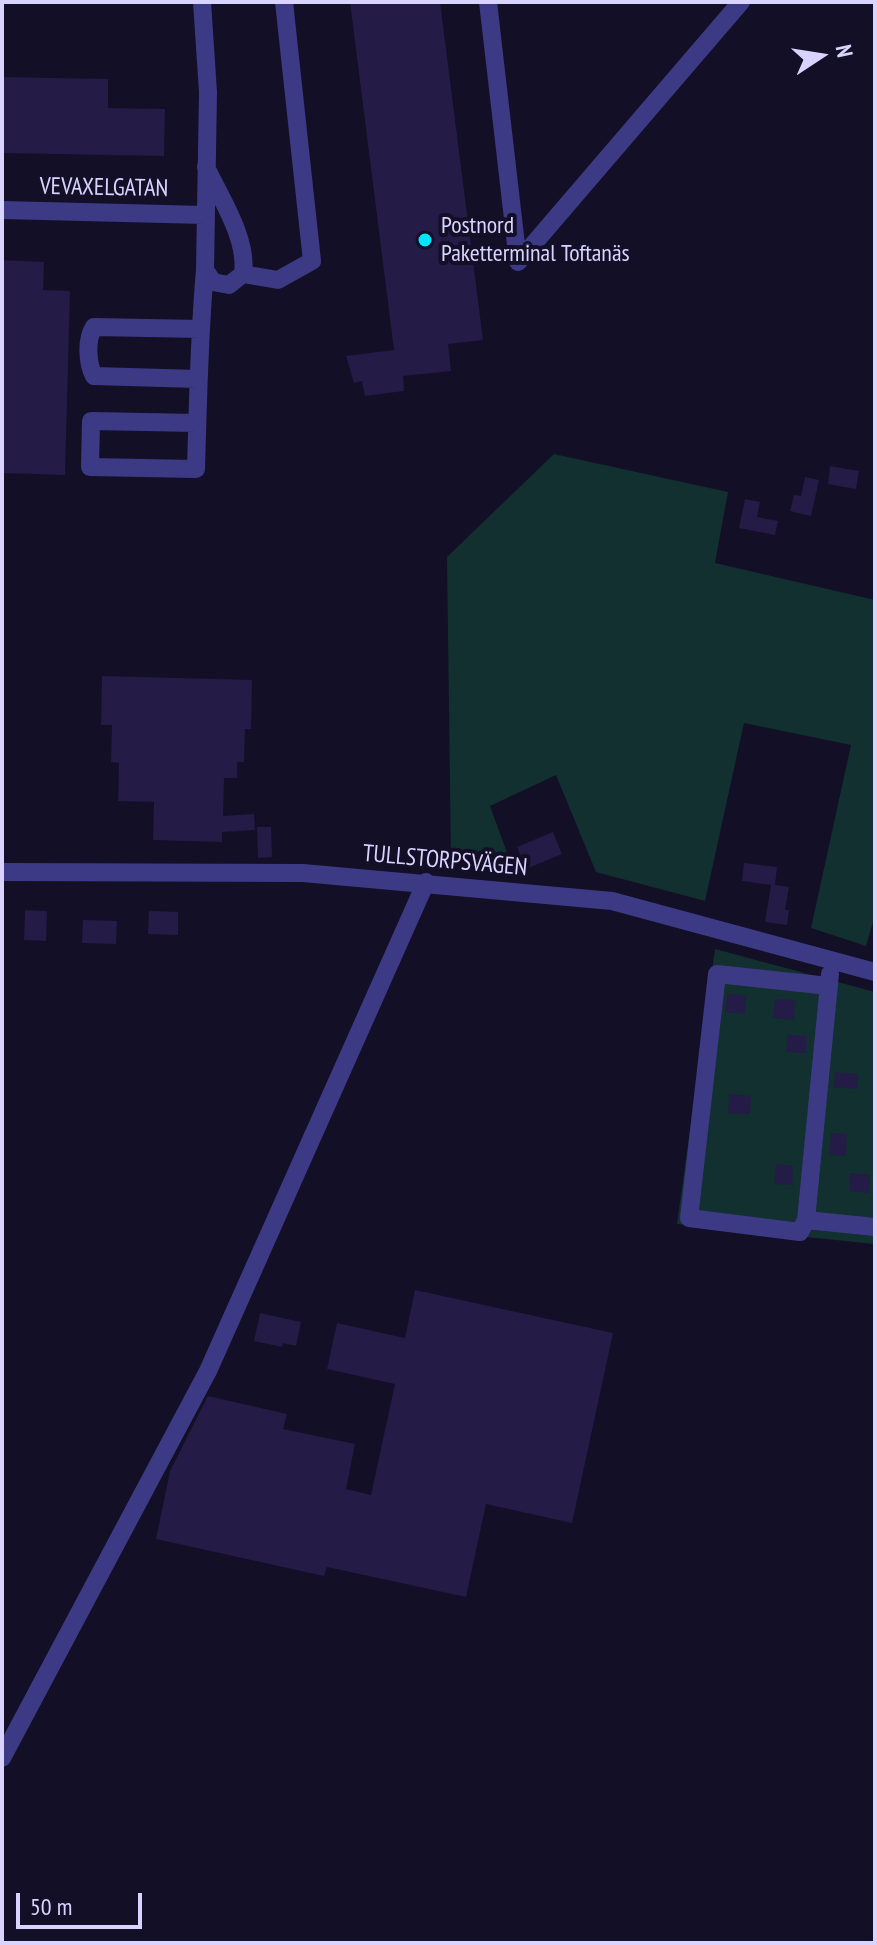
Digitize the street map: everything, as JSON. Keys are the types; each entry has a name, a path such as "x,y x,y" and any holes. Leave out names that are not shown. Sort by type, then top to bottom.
{"street":[{"path":"197,423 91,421 90,467 196,469 205,270 208,92 202,2"},
{"path":"243,274 278,280 312,261 284,2"},
{"path":"488,2 518,262 741,2"},
{"path":"205,270 213,282 229,285 243,274 245,260 206,167"},
{"name":"VEVAXELGATAN","path":"2,210 205,215"},
{"path":"198,379 94,376 89,354 90,331 94,327 200,329"},
{"name":"TULLSTORPSVÄGEN","path":"2,872 303,873 612,901 875,972"},
{"path":"2,1758 208,1371 426,882"},
{"path":"829,986 717,974 689,1218 800,1232 806,1220 832,959"},
{"path":"806,1220 875,1227"}],"green space":[{"path":"554,454 728,492 715,563 875,600 875,915 866,946 811,928 851,745 744,723 705,901 596,872 556,775 490,806 510,861 451,861 447,557"},
{"path":"715,949 875,992 875,1244 677,1224"}],"building":[{"name":"Postnord Paketterminal Toftanäs","path":"350,2 440,2 483,340 448,344 451,371 403,376 404,391 365,396 362,381 354,383 346,356 394,350"},
{"path":"2,77 108,79 108,108 165,109 164,156 2,153"},
{"path":"2,260 44,262 43,290 70,291 65,475 2,473"},
{"path":"830,466 859,471 856,489 828,484"},
{"path":"805,477 819,480 811,516 790,511 794,495 801,496"},
{"path":"745,499 760,502 757,517 778,521 775,535 739,528"},
{"path":"102,676 252,680 251,729 245,729 244,762 237,762 237,778 224,778 223,816 254,814 255,830 222,832 222,842 153,840 154,802 118,801 119,763 111,762 112,725 101,725"},
{"path":"257,827 271,827 272,857 258,858"},
{"path":"553,832 562,854 526,869 517,847"},
{"path":"744,863 777,867 775,885 789,887 785,910 789,910 787,925 765,922 771,885 742,881"},
{"path":"25,910 47,911 46,941 24,940"},
{"path":"149,911 178,912 178,935 148,934"},
{"path":"83,920 117,921 116,944 82,943"},
{"path":"727,994 746,995 745,1014 725,1012"},
{"path":"775,999 795,1000 794,1020 773,1018"},
{"path":"788,1035 807,1036 806,1053 786,1052"},
{"path":"835,1072 858,1074 857,1089 834,1087"},
{"path":"729,1094 751,1096 750,1114 728,1113"},
{"path":"831,1133 847,1134 846,1156 829,1155"},
{"path":"776,1164 793,1166 792,1185 774,1184"},
{"path":"850,1173 870,1175 869,1193 849,1191"},
{"path":"415,1290 613,1333 572,1523 486,1504 466,1597 327,1567 324,1576 156,1539 170,1471 208,1396 287,1414 283,1429 355,1444 346,1489 371,1495 395,1384 327,1369 337,1323 405,1338"},
{"path":"260,1313 301,1322 296,1346 283,1343 282,1347 254,1341"}],"place":[{"name":"Postnord Paketterminal Toftanäs","path":"425,240"}]}
